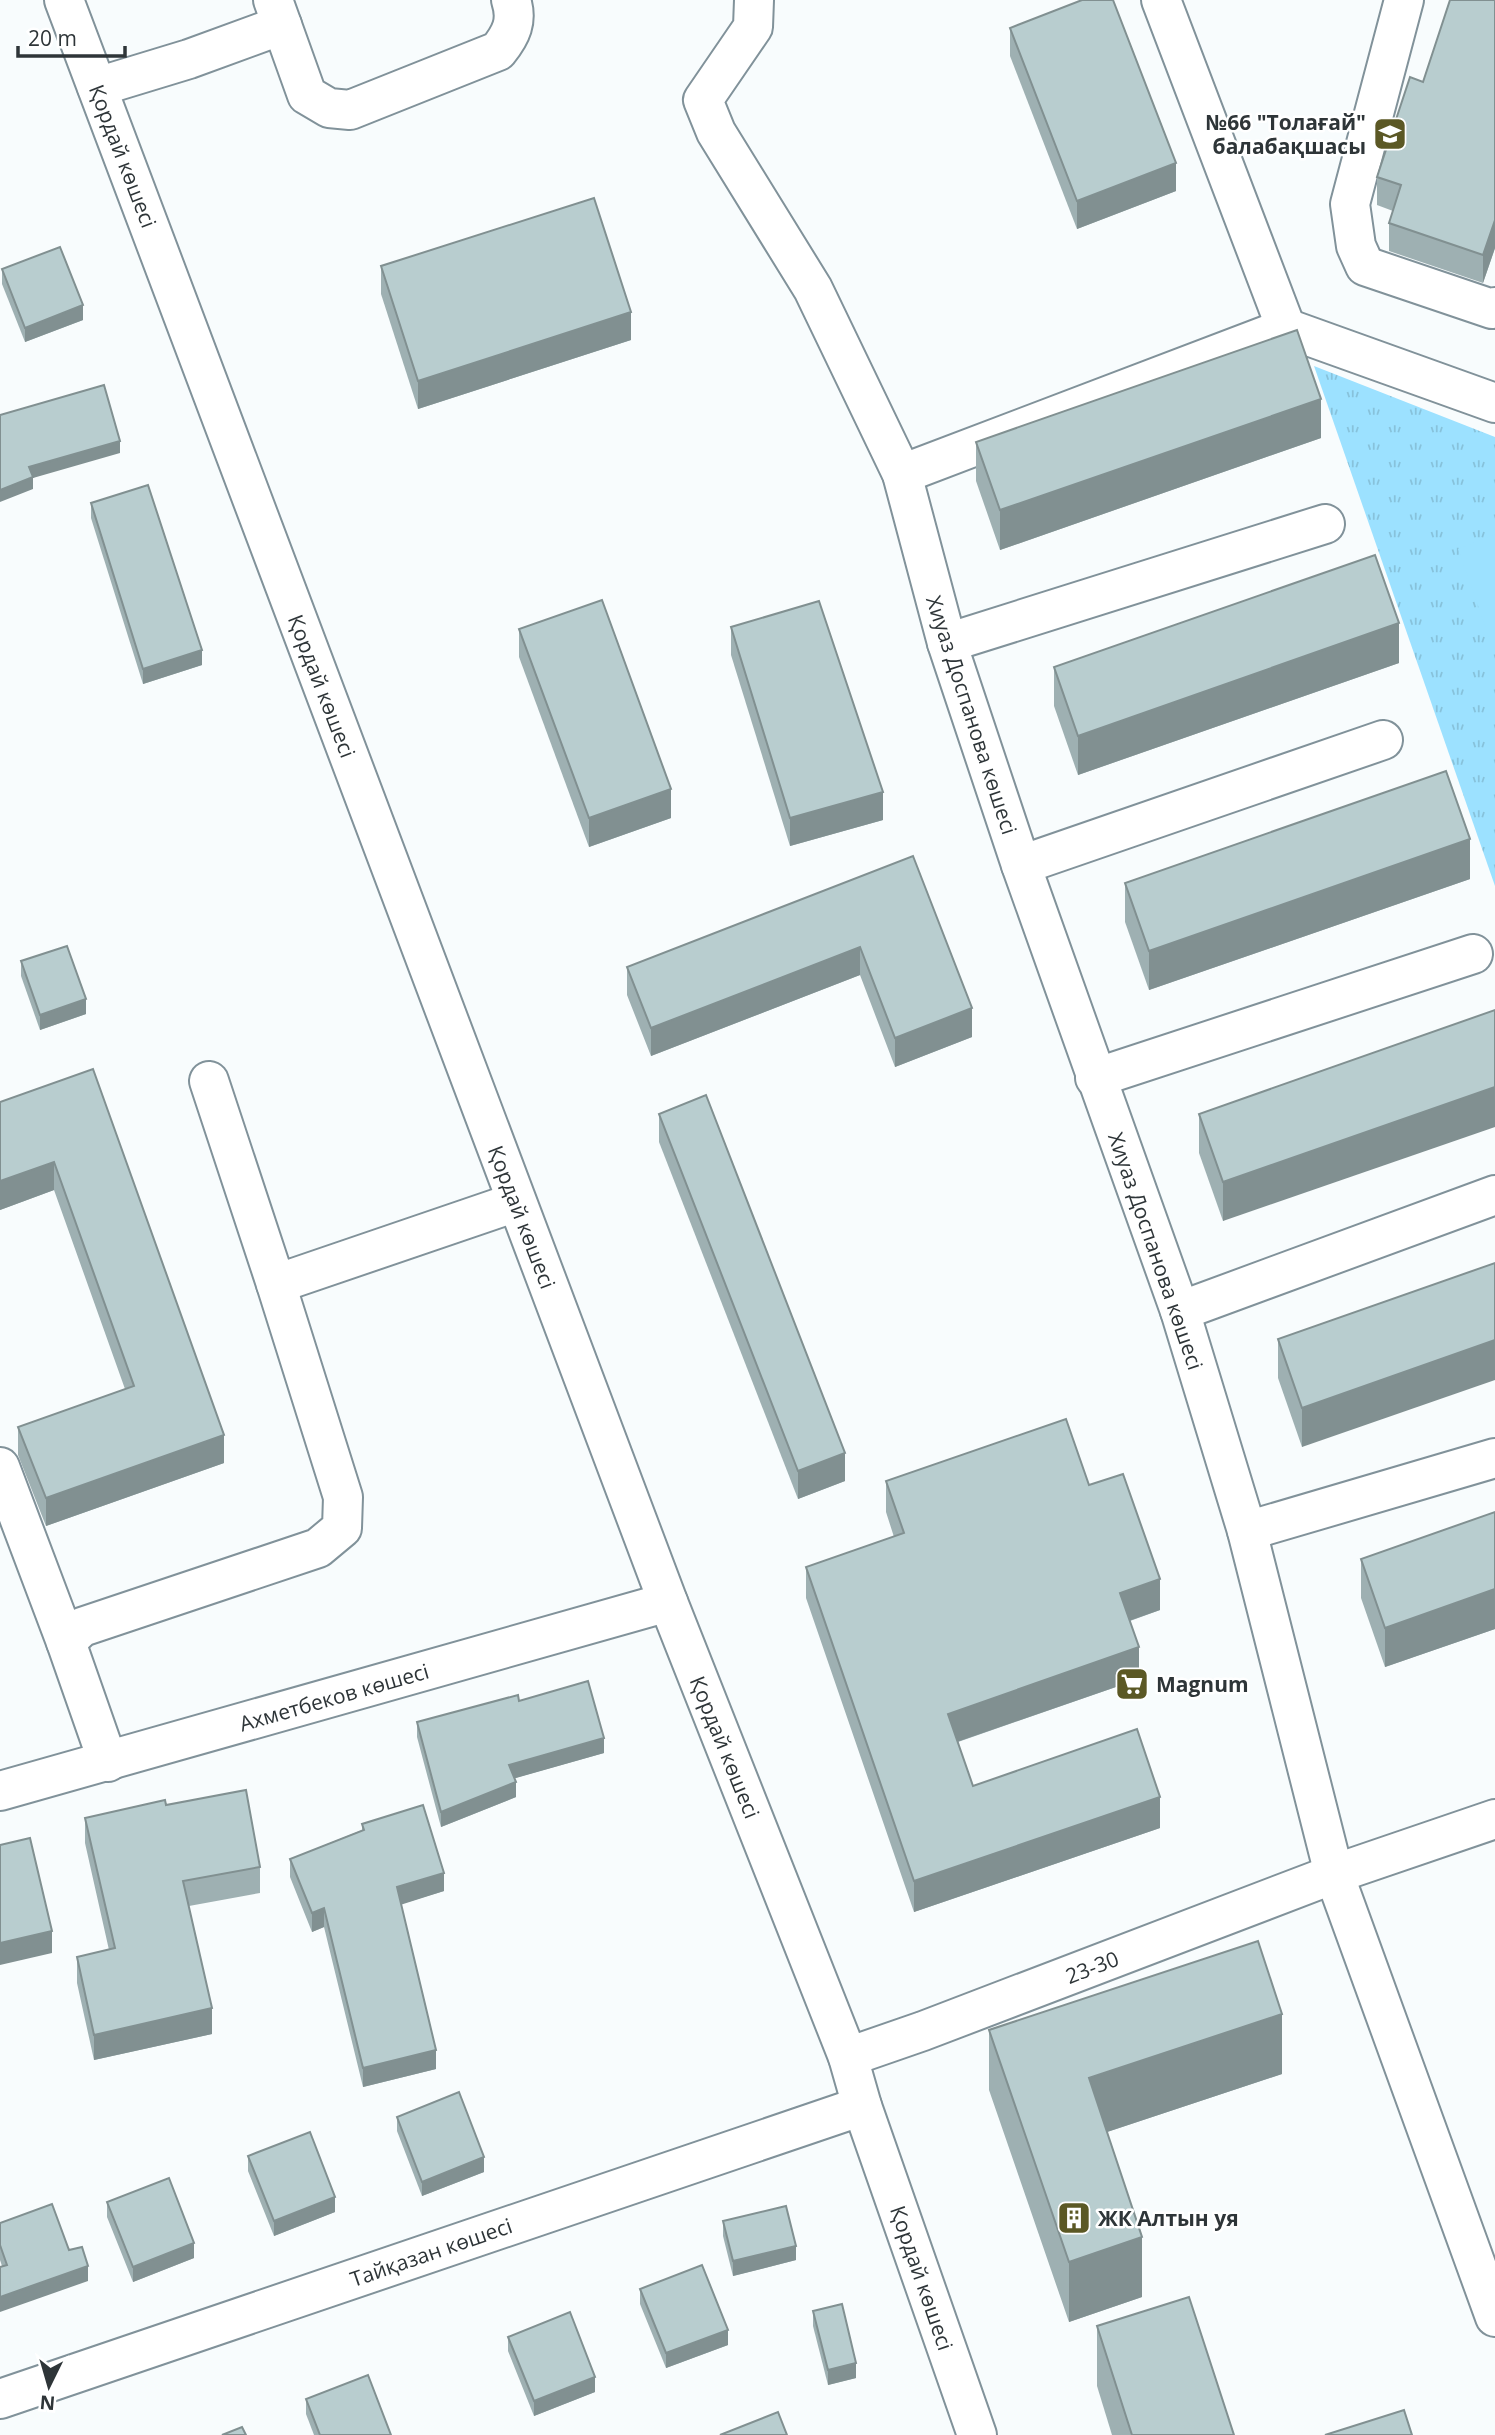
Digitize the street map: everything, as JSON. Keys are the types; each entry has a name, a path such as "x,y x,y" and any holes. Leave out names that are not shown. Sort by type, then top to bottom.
{"street":[{"name":"Қордай көшесі","path":"64,0 667,1602 848,2057 862,2106 977,2435"},
{"path":"97,87 189,59 277,12 307,95 329,108 350,110 498,51 510,36 514,10 511,0"},
{"name":"Хиуаз Доспанова көшесі","path":"754,0 753,27 703,100 716,132 813,289 902,474 947,643 1095,1078 1180,1311 1247,1531 1335,1874 1491,2296"},
{"path":"1161,0 1286,328"},
{"path":"1404,0 1350,204 1356,246 1365,267 1492,309 1495,307"},
{"path":"902,474 1286,328 1495,403"},
{"path":"947,643 1325,524"},
{"path":"1021,865 1383,740"},
{"path":"1095,1078 1474,954"},
{"path":"66,1642 82,1627 318,1548 342,1528 343,1497 209,1081"},
{"path":"1180,1311 1495,1195"},
{"path":"276,1284 516,1202"},
{"path":"1247,1531 1495,1458"},
{"path":"0,1467 108,1762"},
{"name":"Ахметбеков көшесі","path":"0,1791 667,1602"},
{"path":"1335,1874 1495,1819"},
{"name":"23-30","path":"848,2057 1335,1874"},
{"name":"Тайқазан көшесі","path":"0,2399 862,2106"}],"green space":[{"path":"1314,366 1495,437 1495,886"},
{"path":"1495,534 1495,654 1458,549"}],"building":[{"path":"1082,0 1113,0 1176,163 1077,201 1010,28"},
{"path":"1450,0 1495,0 1495,220 1483,255 1389,223 1401,185 1377,177 1410,77 1423,82"},
{"path":"594,198 631,312 418,381 381,266"},
{"path":"60,247 83,305 25,328 2,269"},
{"path":"1297,330 1321,399 1000,510 976,442"},
{"path":"104,385 120,441 29,467 33,477 0,490 0,415"},
{"path":"148,485 202,650 143,669 91,503"},
{"path":"1375,555 1399,623 1078,736 1054,667"},
{"path":"602,600 671,789 589,818 519,629"},
{"path":"819,601 883,792 790,818 731,627"},
{"path":"1446,771 1470,839 1149,951 1125,883"},
{"path":"913,856 972,1008 895,1038 860,947 651,1028 627,967"},
{"path":"67,946 86,999 40,1015 21,961"},
{"path":"1495,1010 1495,1087 1223,1182 1199,1114"},
{"path":"93,1069 224,1435 46,1498 18,1427 134,1386 54,1162 0,1181 0,1102"},
{"path":"706,1095 845,1453 798,1471 659,1114"},
{"path":"1495,1263 1495,1340 1302,1408 1278,1339"},
{"path":"1066,1419 1089,1485 1123,1474 1160,1579 1120,1593 1139,1647 948,1714 973,1786 1137,1729 1160,1797 914,1881 806,1567 904,1533 886,1481"},
{"path":"1495,1512 1495,1589 1385,1628 1361,1559"},
{"path":"588,1681 604,1738 509,1765 516,1782 441,1812 417,1722 518,1695 519,1701"},
{"path":"246,1790 260,1867 183,1881 212,2008 94,2035 77,1957 115,1948 85,1818 165,1800 166,1805"},
{"path":"423,1805 444,1873 397,1887 436,2050 363,2068 324,1908 312,1913 290,1859 364,1830 362,1824"},
{"path":"30,1838 52,1931 0,1943 0,1845"},
{"path":"1258,1941 1282,2014 1089,2078 1142,2237 1069,2262 989,2030"},
{"path":"459,2092 484,2157 422,2182 397,2117"},
{"path":"310,2132 335,2197 274,2221 248,2156"},
{"path":"169,2178 194,2243 133,2267 107,2202"},
{"path":"52,2204 69,2250 82,2247 88,2266 0,2297 0,2267 7,2265 0,2245 0,2223"},
{"path":"786,2206 796,2246 733,2261 723,2221"},
{"path":"702,2265 728,2330 666,2353 640,2289"},
{"path":"1189,2297 1234,2435 1132,2435 1097,2326"},
{"path":"842,2304 856,2363 828,2370 813,2311"},
{"path":"570,2312 595,2377 534,2401 508,2337"},
{"path":"368,2375 391,2435 320,2435 306,2399"},
{"path":"1404,2410 1412,2435 1325,2435"},
{"path":"778,2412 787,2435 720,2435"},
{"path":"242,2427 246,2435 222,2435"}],"place":[{"name":"№66 \"Толағай\" балабақшасы","path":"1390,134"},
{"name":"Magnum","path":"1132,1684"},
{"name":"ЖК Алтын уя","path":"1074,2218"}]}
